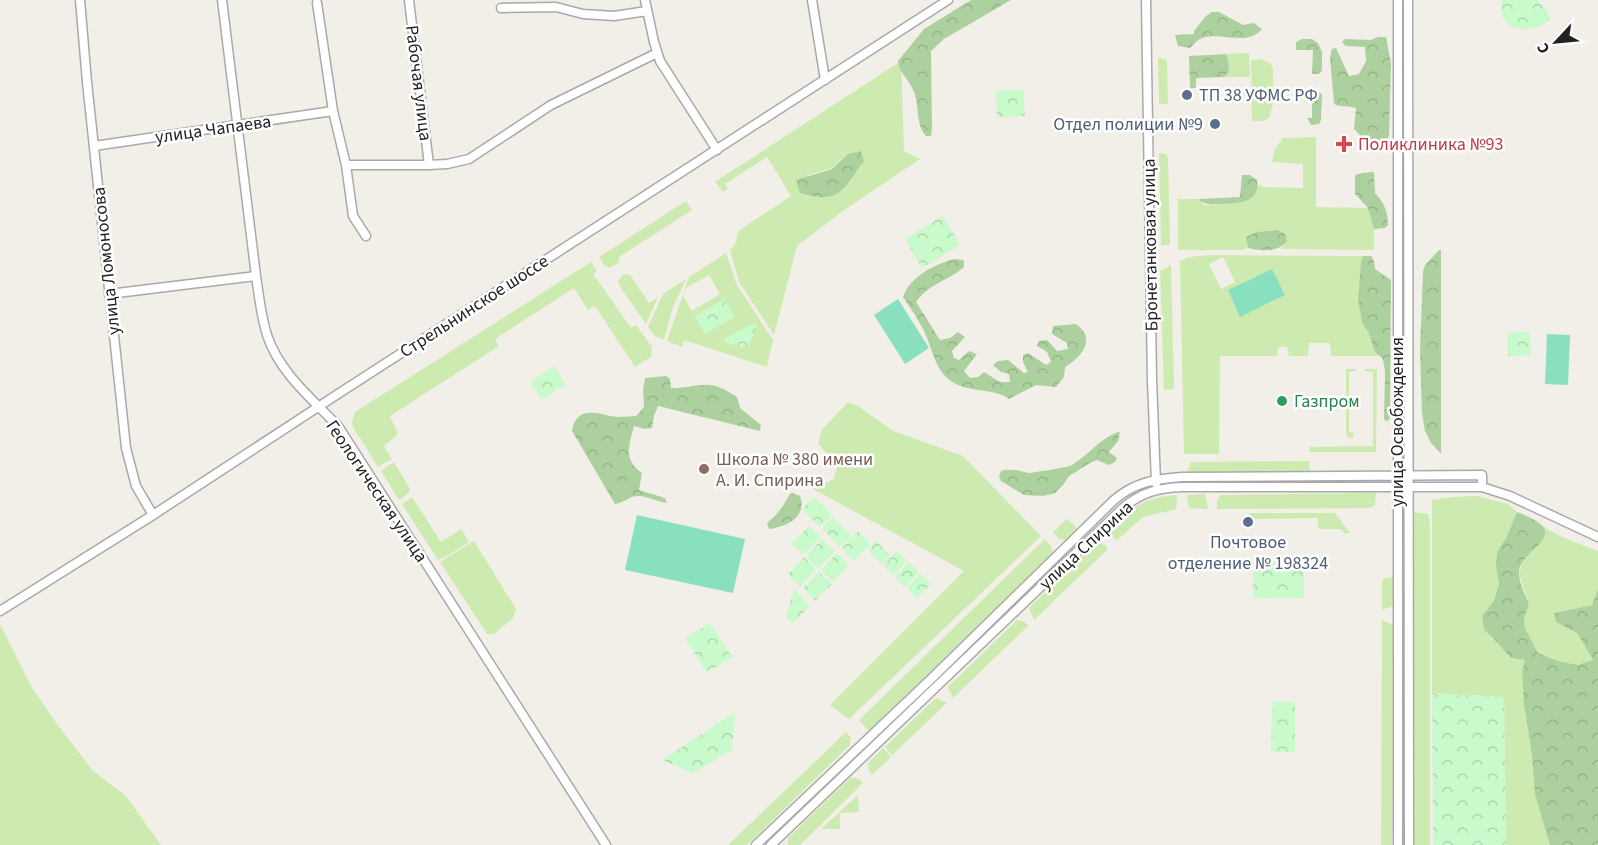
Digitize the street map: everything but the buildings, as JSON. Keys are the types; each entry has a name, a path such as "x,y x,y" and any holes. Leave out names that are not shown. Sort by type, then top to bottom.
{"street":[{"name":"улица Ломоносова","path":"80,0 126,448 136,486 153,515"},
{"name":"Геологическая улица","path":"222,0 256,276 263,321 271,346 282,366 338,426 606,845"},
{"name":"Рабочая улица","path":"409,0 429,165"},
{"path":"645,0 657,53 674,84 717,150"},
{"path":"812,0 825,80"},
{"name":"Стрельнинское шоссе","path":"0,611 153,515 948,0"},
{"name":"Бронетанковая улица","path":"1146,0 1156,489"},
{"name":"улица Освобождения","path":"1398,0 1398,845"},
{"name":"улица Освобождения","path":"1408,0 1409,845"},
{"path":"317,3 333,111 346,165 353,216 366,236"},
{"path":"501,8 556,8 583,14 614,16 647,11"},
{"path":"346,165 429,165 468,159 550,105 657,53"},
{"name":"улица Чапаева","path":"94,146 333,111"},
{"path":"109,294 256,276"},
{"name":"улица Спирина","path":"756,845 931,679 1114,500 1132,487 1156,479 1212,476 1482,475 1482,487"},
{"name":"улица Спирина","path":"771,845 1124,507 1138,497 1156,489 1182,487 1482,487 1510,496 1598,537"}],"green space":[{"path":"971,0 1011,0 944,39 931,51 932,129 931,136 926,136 919,122 913,90 898,61 924,29"},
{"path":"1502,0 1537,0 1547,10 1550,19 1534,28 1517,28 1504,19"},
{"path":"1212,12 1219,12 1243,25 1254,23 1262,29 1250,37 1213,36 1199,40 1190,48 1178,46 1175,35 1194,34 1206,16"},
{"path":"1386,37 1391,64 1389,136 1384,146 1362,146 1359,134 1354,129 1356,108 1334,104 1330,57 1332,49 1336,48 1349,76 1359,74 1366,61 1365,47 1346,46 1342,42 1345,39 1371,40"},
{"path":"1302,39 1312,39 1318,43 1322,52 1322,71 1319,74 1312,74 1313,50 1296,50 1296,42"},
{"path":"1249,53 1250,77 1224,77 1229,72 1228,59 1225,54"},
{"path":"1225,54 1228,59 1229,72 1224,77 1196,78 1196,88 1190,88 1189,56"},
{"path":"1158,57 1167,60 1168,104 1159,104"},
{"path":"1260,59 1270,63 1273,68 1273,103 1269,118 1263,121 1252,121 1251,60"},
{"path":"901,61 904,151 920,159 843,211 797,246 774,335 739,282 730,250 736,243 738,231 791,196 767,157 725,184 728,189 723,192 715,182","holes":["848,154 864,162 850,183 805,176 832,168"]},
{"path":"1023,90 1025,116 997,117 996,91"},
{"path":"1312,93 1322,94 1321,120 1319,124 1311,125 1307,118 1312,118"},
{"path":"1316,137 1316,207 1368,208 1374,229 1374,250 1280,249 1287,242 1276,230 1255,232 1247,237 1248,248 1241,250 1178,250 1178,199 1198,199 1205,205 1227,204 1254,194 1257,185 1303,188 1303,164 1272,162 1275,149 1283,138"},
{"path":"861,151 864,162 845,188 828,197 800,193 796,180 832,169 848,154"},
{"path":"1159,153 1166,154 1168,158 1170,245 1161,245"},
{"path":"1374,172 1375,193 1383,204 1387,216 1388,225 1385,228 1374,229 1368,208 1355,194 1355,175"},
{"path":"1242,175 1250,175 1257,180 1256,193 1248,200 1213,204 1204,203 1198,199 1240,197"},
{"path":"686,201 692,210 619,257 619,263 609,268 605,266 599,257"},
{"path":"943,216 960,245 922,268 905,239"},
{"path":"1277,230 1285,234 1287,242 1282,246 1269,250 1248,248 1246,237 1256,232"},
{"path":"1441,250 1441,454 1431,443 1425,431 1422,413 1420,349 1423,272 1425,265"},
{"path":"726,253 737,285 773,340 767,367 684,340 682,347 667,341 689,277","holes":["709,275 720,294 692,311 683,296 686,288"]},
{"path":"1210,255 1363,256 1359,306 1374,346 1382,356 1331,356 1330,343 1309,343 1308,356 1289,356 1287,347 1278,347 1277,355 1274,356 1220,356 1219,454 1184,454 1180,261 1189,257","holes":["1223,257 1235,282 1221,289 1209,264"]},
{"path":"1363,256 1371,256 1375,269 1391,280 1390,418 1388,421 1384,420 1383,359 1375,352 1362,322 1358,300"},
{"path":"955,259 964,260 964,267 926,291 916,302 940,340 950,338 958,332 965,337 952,351 954,358 959,360 969,351 977,354 964,371 970,378 978,377 984,372 1000,382 1010,382 1009,374 1001,372 993,365 998,361 1008,360 1024,373 1028,372 1023,362 1023,355 1028,353 1046,365 1051,362 1047,352 1037,346 1039,341 1047,340 1057,351 1068,349 1067,343 1052,334 1053,326 1076,324 1086,336 1085,347 1077,358 1065,367 1064,377 1056,387 1036,385 1009,399 997,393 963,387 943,373 935,360 923,329 903,297 911,283 924,272"},
{"path":"591,262 597,271 593,274 631,328 636,325 652,347 651,357 635,367 595,306 588,310 574,288 495,339 499,346 390,416 398,434 384,446 392,459 378,467 353,427 355,412"},
{"path":"1171,265 1174,389 1164,390 1160,271"},
{"path":"1272,269 1285,295 1240,317 1228,290"},
{"path":"624,274 630,275 649,303 658,297 646,324 619,285 618,280"},
{"path":"686,279 673,307 664,340 655,336 648,327 663,294"},
{"path":"724,299 735,317 705,334 694,316"},
{"path":"898,299 929,348 905,364 874,315"},
{"path":"754,323 757,325 749,346 743,347 724,342 724,339"},
{"path":"1530,332 1531,355 1508,356 1507,333"},
{"path":"1547,334 1570,335 1568,385 1545,384"},
{"path":"554,366 566,384 542,400 530,382"},
{"path":"1346,369 1356,369 1349,372 1349,432 1354,433 1353,438 1346,434"},
{"path":"1364,369 1377,369 1376,452 1309,452 1309,447 1373,446 1373,372"},
{"path":"666,376 670,379 671,388 710,385 731,393 737,397 740,408 761,425 760,431 658,406 652,428 644,429 634,426 629,452 632,463 642,473 639,490 665,498 667,503 638,496 615,504 572,431 574,423 577,418 587,413 617,417 636,416 644,407 645,378"},
{"path":"848,402 858,406 893,431 963,456 1041,536 849,719 830,705 964,571 813,489 834,479 837,467 818,443 822,430"},
{"path":"1120,432 1118,441 1109,452 1117,458 1115,462 1109,465 1097,460 1090,463 1069,476 1055,493 1043,496 1024,495 1001,481 999,477 1001,471 1005,470 1029,473 1070,466 1108,437"},
{"path":"1309,461 1310,471 1187,472 1191,462"},
{"path":"394,462 410,489 409,493 399,500 381,471"},
{"path":"793,493 800,496 802,503 798,515 794,520 782,526 769,529 767,524"},
{"path":"1376,493 1375,505 1370,508 1217,509 1217,500 1221,495"},
{"path":"1205,494 1208,509 1189,508 1187,495"},
{"path":"1177,495 1176,509 1143,517 1116,541 1109,530 1125,515 1147,501"},
{"path":"1476,496 1508,504 1517,512 1497,552 1496,566 1499,584 1494,599 1482,616 1484,630 1511,658 1525,660 1522,671 1526,720 1550,845 1506,845 1504,697 1432,693 1432,500"},
{"path":"412,497 441,542 461,529 469,542 438,560 402,504"},
{"path":"814,497 832,515 820,527 802,509"},
{"path":"1414,512 1428,514 1430,526 1430,845 1414,845"},
{"path":"1517,512 1535,520 1543,528 1545,535 1521,564 1519,573 1529,605 1524,618 1525,628 1538,653 1558,661 1578,665 1593,660 1577,633 1556,622 1554,613 1592,605 1598,589 1598,845 1550,845 1535,794 1532,755 1524,705 1522,671 1525,660 1511,658 1484,630 1482,616 1494,600 1499,584 1496,566 1497,552"},
{"path":"1250,513 1335,513 1350,533 1344,533 1341,529 1318,529 1318,518 1251,519"},
{"path":"637,515 745,539 733,593 625,570"},
{"path":"833,517 852,536 840,547 822,528"},
{"path":"1067,519 1078,529 1067,540 1059,539 1053,532"},
{"path":"809,526 821,537 803,555 791,544"},
{"path":"1542,526 1562,537 1598,551 1598,589 1592,605 1554,613 1557,622 1577,633 1593,660 1578,665 1558,661 1538,653 1525,628 1524,618 1529,605 1519,573 1524,558 1545,534"},
{"path":"858,531 871,544 854,561 842,548"},
{"path":"822,539 835,551 818,568 806,556"},
{"path":"1045,539 1054,554 869,731 859,720"},
{"path":"474,541 516,609 513,618 494,634 487,634 440,562"},
{"path":"876,541 890,555 882,564 868,550"},
{"path":"1096,542 1105,545 1108,549 1034,620 1029,608"},
{"path":"897,551 907,561 893,575 883,565"},
{"path":"837,553 849,565 833,582 821,570"},
{"path":"804,557 816,569 800,586 788,574"},
{"path":"1253,561 1304,561 1304,598 1253,598"},
{"path":"909,562 919,572 905,587 895,577"},
{"path":"819,572 832,584 815,601 803,588"},
{"path":"920,574 931,584 917,598 907,588"},
{"path":"1393,577 1393,606 1382,610 1382,581"},
{"path":"794,589 810,606 792,624 786,617"},
{"path":"1017,620 1025,622 1028,626 953,698 948,687"},
{"path":"1382,620 1393,625 1392,845 1381,845"},
{"path":"710,623 732,657 707,673 685,638"},
{"path":"0,624 32,688 57,724 93,771 125,795 161,845 0,845"},
{"path":"1432,693 1504,697 1506,845 1433,845"},
{"path":"936,698 947,703 892,755 885,747"},
{"path":"1272,702 1295,702 1295,752 1271,752"},
{"path":"735,712 732,750 693,773 662,760"},
{"path":"846,732 851,737 850,745 747,845 728,845"},
{"path":"883,748 891,757 872,775 868,763"},
{"path":"851,777 863,783 800,845 788,845 788,838"},
{"path":"858,795 859,812 840,813 840,829 821,829"}],"place":[{"name":"ТП 38 УФМС РФ","path":"1187,95"},
{"name":"Отдел полиции №9","path":"1215,124"},
{"name":"Поликлиника №93","path":"1344,144"},
{"name":"Газпром","path":"1282,401"},
{"name":"Школа № 380 имени А. И. Спирина","path":"704,469"},
{"name":"Почтовое отделение № 198324","path":"1248,522"}]}
